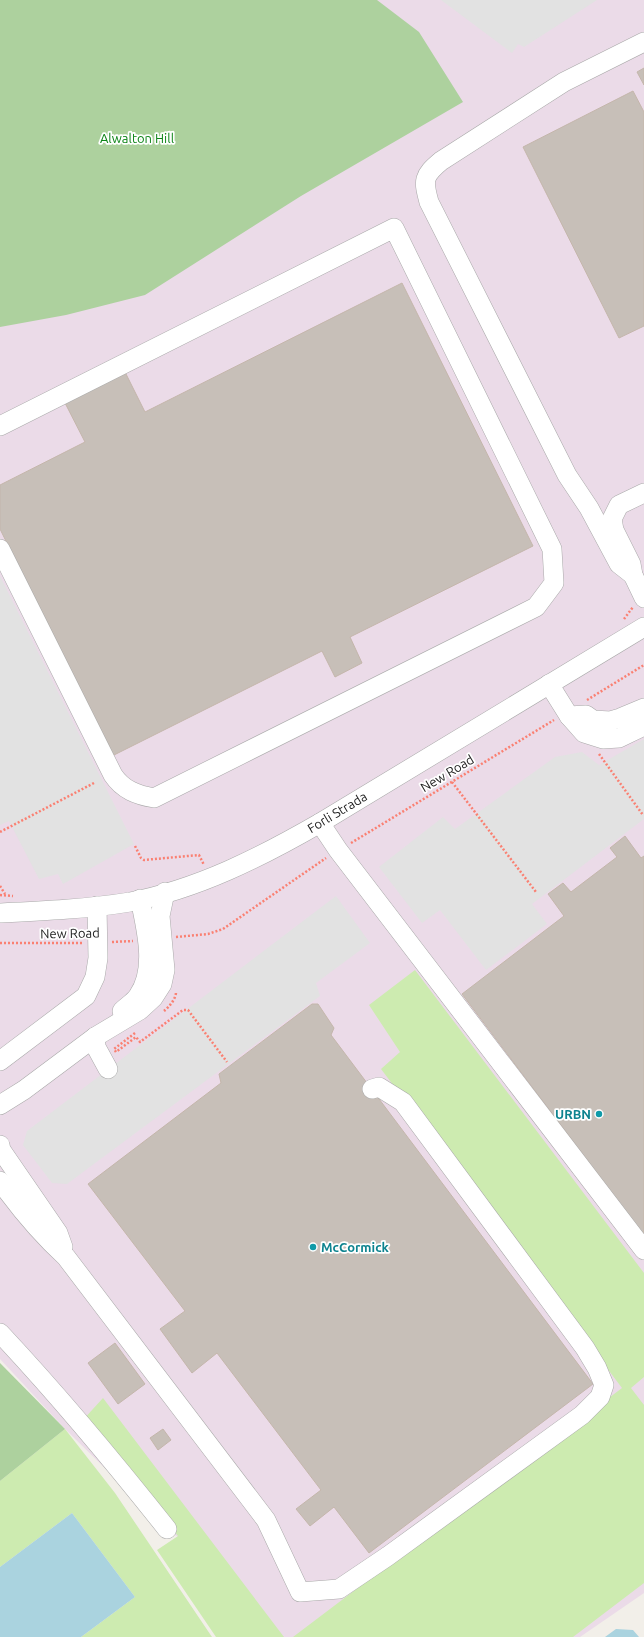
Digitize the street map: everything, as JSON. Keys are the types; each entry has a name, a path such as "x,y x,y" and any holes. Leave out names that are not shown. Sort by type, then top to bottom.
{"street":[{"path":"633,576 619,564 601,528 567,475 430,202 424,185 428,172 447,157 564,82 644,42"},
{"path":"0,426 394,228 552,549 554,583 536,607 154,798 141,796 128,790 119,784 113,775 0,549"},
{"path":"601,528 602,518 605,512 644,493"},
{"path":"619,505 612,520 614,530 631,564 640,601"},
{"name":"Forli Strada","path":"0,913 58,911 140,899 180,888 239,866 272,850 320,823 644,627"},
{"path":"549,684 584,733 604,739 619,738 644,726"},
{"path":"569,712 586,715 593,720 610,721 644,708"},
{"path":"320,823 338,850 644,1250"},
{"path":"0,1105 24,1090 95,1037 140,1010 153,998 162,984 165,970 160,916 165,892"},
{"path":"95,1037 138,997 145,984 148,969 148,954 140,899"},
{"path":"0,1062 86,996 95,977 98,943 97,906"},
{"path":"95,1037 96,1047 108,1069"},
{"path":"0,1181 26,1216 49,1241 66,1256 266,1520 300,1592 339,1589 383,1559 582,1415 600,1397 604,1385 597,1368 585,1348 403,1102 380,1087 372,1090"},
{"path":"0,1117 2,1112 24,1090"},
{"path":"0,1145 1,1150 20,1180 58,1233 66,1256"},
{"path":"0,1333 122,1474 167,1529"}],"path":[{"path":"620,625 640,601"},
{"name":"New Road","path":"348,845 644,665"},
{"path":"596,751 643,814"},
{"path":"452,782 536,892"},
{"path":"0,832 94,783"},
{"path":"135,846 141,858 144,860 199,855 205,866"},
{"path":"172,938 208,934 223,929 330,856"},
{"path":"199,868 211,863"},
{"path":"0,886 5,894"},
{"path":"0,895 5,894 16,896"},
{"name":"New Road","path":"0,943 98,943 139,941"},
{"path":"162,1012 168,1008 176,996 176,985"},
{"path":"138,1031 114,1049 116,1052 136,1037 140,1042 183,1010 188,1010 227,1062"}],"shaded area":[{"path":"0,0 644,0 644,1593 580,1637 275,1637 178,1537 167,1529 65,1429 0,1359"},
{"path":"441,0 597,0 524,47 518,44 512,53"},
{"path":"0,576 134,844 63,884 58,874 39,879 9,821 0,825"},
{"path":"644,739 644,819 532,904 547,924 486,970 440,910 422,923 379,867 443,817 455,829 555,757 582,752 599,765"},
{"path":"336,896 370,943 316,983 320,996 67,1184 52,1183 23,1145 27,1131"}],"green space":[{"name":"Alwalton Hill","path":"0,0 377,0 419,32 463,102 301,196 145,295 66,315 0,327"},
{"path":"415,970 644,1273 644,1377 631,1388 644,1405 644,1583 573,1637 293,1637 622,1388 381,1069 400,1052 369,1005"},
{"path":"0,1363 65,1429 0,1481"},
{"path":"103,1398 284,1637 216,1637 157,1550 178,1536 82,1421"},
{"path":"65,1429 115,1493 212,1637 81,1637 135,1597 72,1513 0,1567 0,1481"}],"water":[{"path":"72,1513 135,1597 81,1637 0,1637 0,1567"},
{"path":"616,1629 633,1630 639,1637 605,1637"}],"building":[{"path":"644,68 644,85 637,72"},
{"path":"633,91 644,112 644,326 619,338 523,147"},
{"path":"402,283 533,546 350,637 362,663 335,677 322,651 112,756 0,529 0,485 85,442 63,399 123,368 145,412"},
{"name":"URBN","path":"625,836 641,858 644,856 644,1235 462,994 564,916 548,894 563,883 571,892 617,857 610,848"},
{"name":"McCormick","path":"312,1004 318,1004 334,1028 331,1035 593,1384 369,1553 334,1507 310,1526 296,1509 321,1490 217,1353 192,1373 160,1329 185,1311 88,1184 221,1083 219,1074"},
{"path":"115,1343 145,1384 118,1404 88,1363"},
{"path":"163,1429 171,1440 158,1450 150,1438"}],"place":[{"name":"URBN","path":"599,1114"},
{"name":"McCormick","path":"313,1247"}]}
